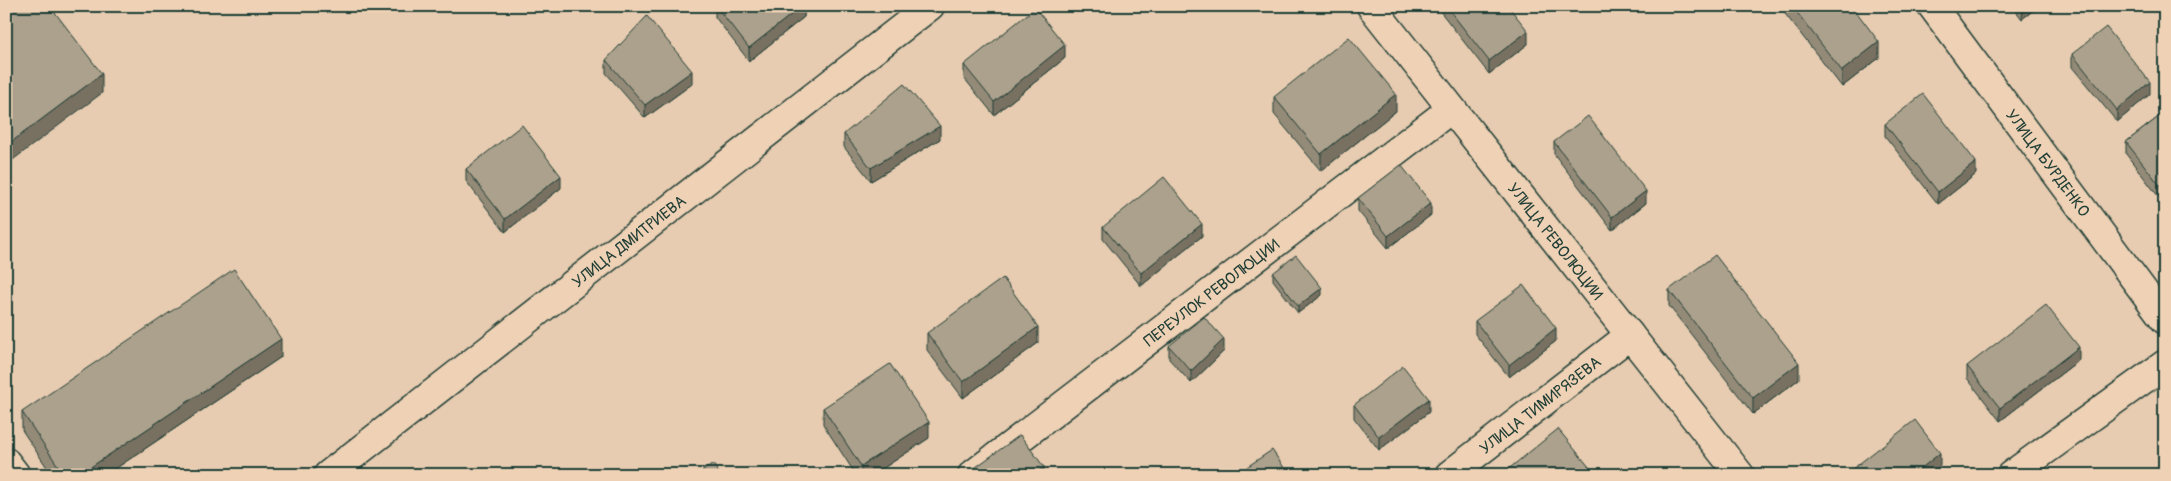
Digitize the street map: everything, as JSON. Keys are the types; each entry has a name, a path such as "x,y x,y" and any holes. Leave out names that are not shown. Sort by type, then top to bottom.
{"street":[{"name":"УЛИЦА ДМИТРИЕВА","path":"328,475 930,6"},
{"name":"УЛИЦА РЕВОЛЮЦИИ","path":"1371,6 1740,475"},
{"name":"УЛИЦА БУРДЕНКО","path":"1932,6 2165,320"},
{"name":"ПЕРЕУЛОК РЕВОЛЮЦИИ","path":"972,475 1451,109"},
{"name":"УЛИЦА ТИМИРЯЗЕВА","path":"1449,475 1630,335"},
{"path":"2011,475 2165,364"},
{"path":"6,462 16,475"}],"building":[{"path":"6,6 50,6 102,74 6,146"},
{"path":"716,6 802,6 749,48"},
{"path":"1446,6 1508,6 1528,31 1489,61"},
{"path":"1792,6 1852,6 1879,42 1842,71"},
{"path":"1035,8 1065,45 994,102 964,65"},
{"path":"647,16 692,71 645,105 606,60"},
{"path":"2106,27 2150,82 2117,110 2072,54"},
{"path":"1349,37 1396,94 1321,154 1274,97"},
{"path":"904,84 940,126 871,168 844,134"},
{"path":"1923,94 1976,162 1938,192 1885,124"},
{"path":"2165,112 2165,192 2126,142"},
{"path":"1588,116 1646,191 1612,217 1554,142"},
{"path":"522,125 561,176 505,219 466,169"},
{"path":"1401,165 1431,203 1388,236 1358,198"},
{"path":"1164,177 1202,224 1141,273 1103,227"},
{"path":"1296,255 1322,288 1298,306 1273,273"},
{"path":"1715,255 1799,363 1753,398 1669,290"},
{"path":"234,269 281,339 79,475 64,475 22,412"},
{"path":"1003,278 1038,327 963,382 927,333"},
{"path":"1523,285 1556,328 1509,365 1475,321"},
{"path":"2046,305 2079,347 2000,408 1967,366"},
{"path":"1204,317 1224,339 1191,371 1169,346"},
{"path":"890,364 929,422 861,466 823,408"},
{"path":"1403,366 1429,399 1379,437 1354,405"},
{"path":"1915,420 1940,453 1913,475 1853,475 1850,471"},
{"path":"1558,429 1594,473 1592,475 1501,475"},
{"path":"1020,435 1044,467 1034,475 965,475"},
{"path":"1272,450 1289,475 1235,475"},
{"path":"713,464 720,475 697,475"}]}
